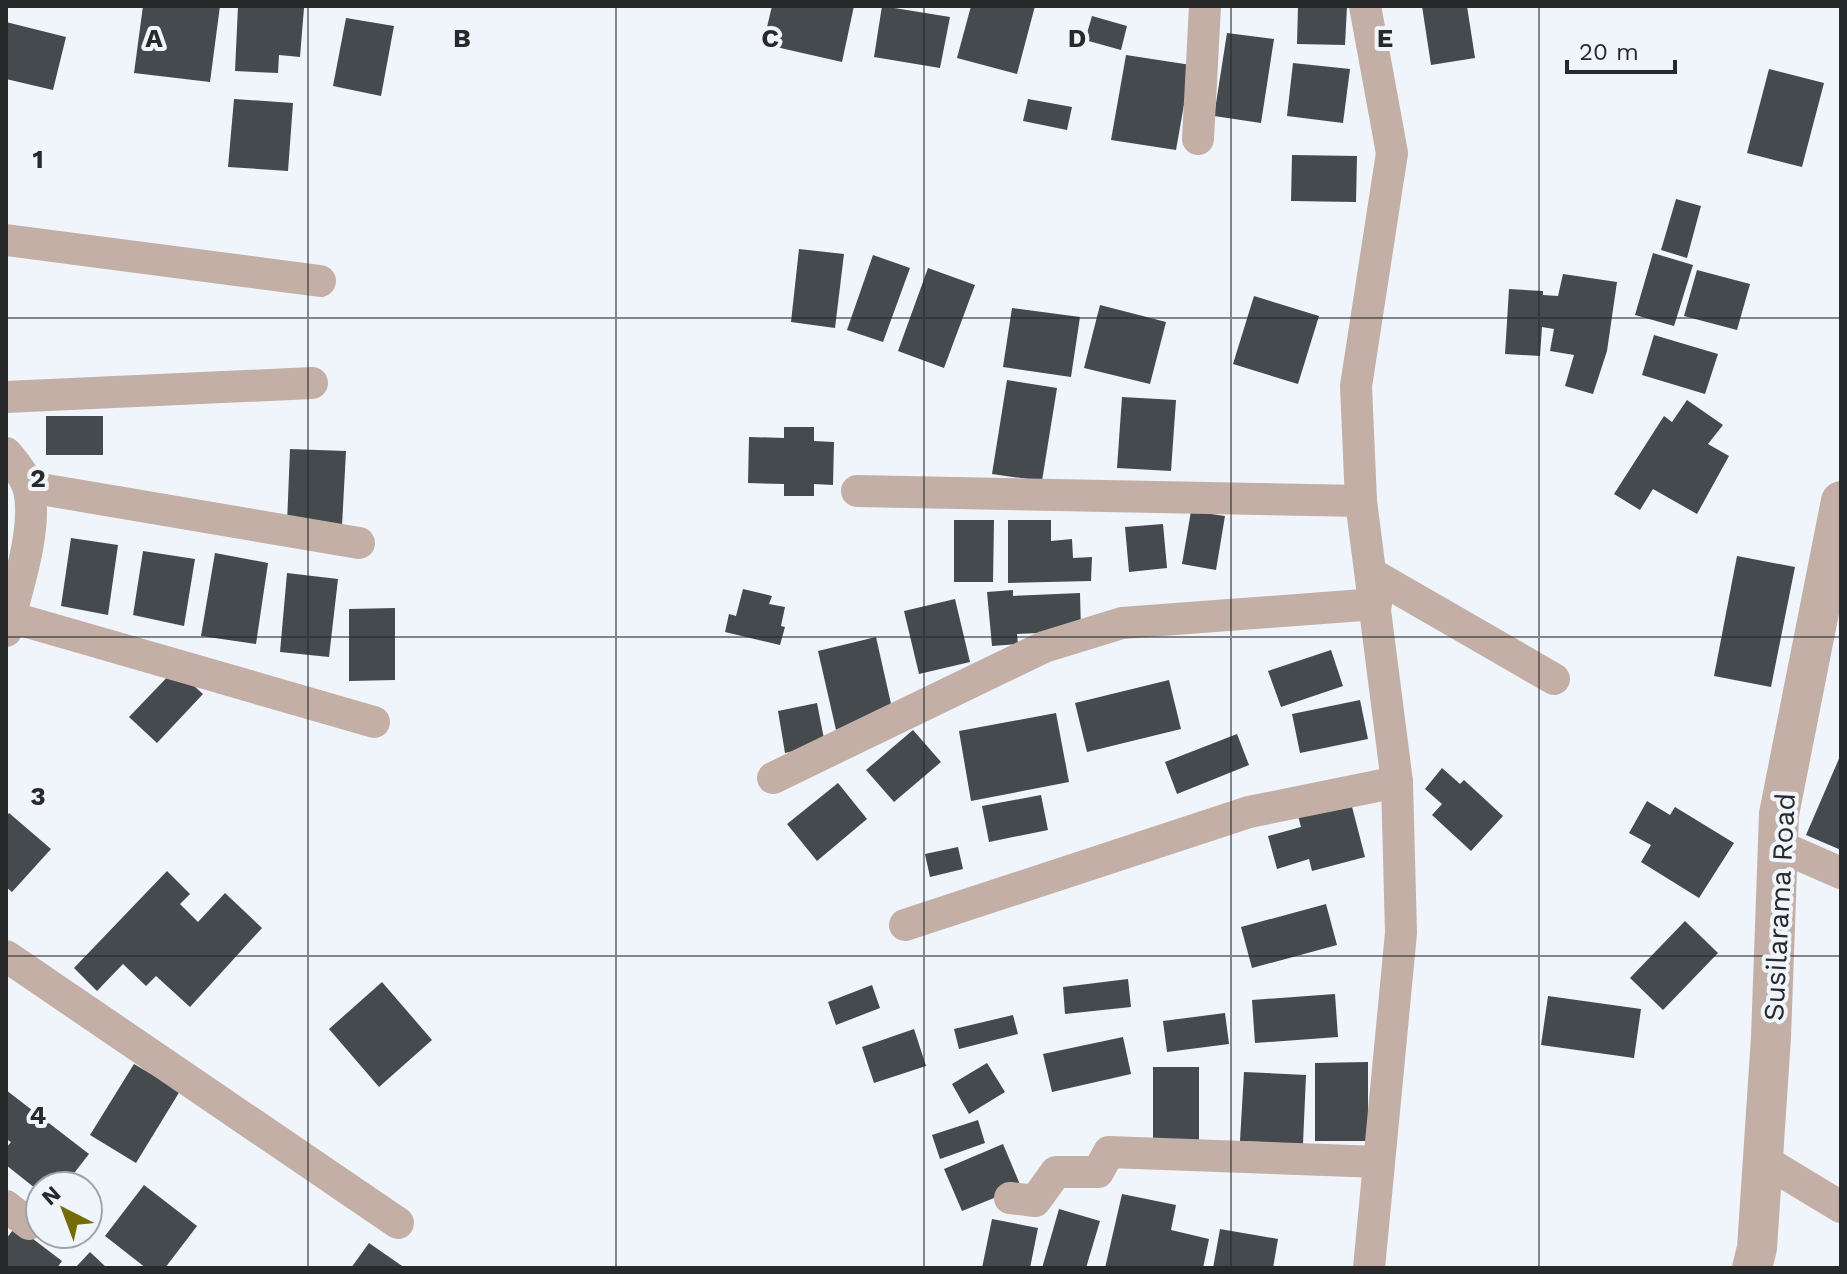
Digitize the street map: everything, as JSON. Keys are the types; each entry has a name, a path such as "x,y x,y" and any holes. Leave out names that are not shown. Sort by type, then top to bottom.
{"street":[{"path":"1198,139 1205,6"},
{"path":"1365,6 1392,153 1356,386 1361,501 1397,782 1401,933 1369,1268"},
{"path":"6,240 320,281"},
{"path":"6,397 312,383"},
{"path":"6,453 29,487 30,510 25,557 8,624 374,722"},
{"path":"29,487 359,543"},
{"path":"857,491 1361,501"},
{"name":"Susilarama Road","path":"1752,1268 1757,1248 1763,1160 1779,814 1831,607 1841,501"},
{"path":"773,778 1044,647 1122,623 1374,589 1554,679"},
{"path":"905,925 1249,812 1397,782"},
{"path":"1779,846 1841,873"},
{"path":"6,956 398,1223"},
{"path":"1010,1198 1035,1201 1056,1172 1098,1172 1109,1152 1379,1162"},
{"path":"1763,1160 1841,1207"}],"building":[{"path":"143,6 220,6 210,82 134,73"},
{"path":"238,6 304,8 300,57 279,55 278,73 235,71"},
{"path":"772,6 854,6 842,62 763,44"},
{"path":"882,6 950,17 940,68 874,57"},
{"path":"971,6 1035,6 1017,74 957,58"},
{"path":"1298,6 1347,6 1345,45 1297,44"},
{"path":"1422,6 1467,6 1475,58 1431,65"},
{"path":"1092,16 1127,26 1121,50 1085,40"},
{"path":"346,18 394,26 381,96 333,86"},
{"path":"6,22 66,37 53,90 6,79"},
{"path":"1227,33 1274,39 1261,123 1214,116"},
{"path":"1126,55 1191,65 1176,150 1111,140"},
{"path":"1293,63 1350,69 1343,123 1287,116"},
{"path":"1769,69 1824,83 1802,167 1747,153"},
{"path":"234,99 293,103 288,171 228,167"},
{"path":"1028,99 1072,107 1067,130 1023,121"},
{"path":"1292,155 1357,156 1356,202 1291,201"},
{"path":"1676,199 1701,206 1687,258 1661,250"},
{"path":"799,249 844,254 835,328 791,322"},
{"path":"1653,253 1693,265 1674,326 1635,315"},
{"path":"873,255 910,268 883,342 847,330"},
{"path":"928,268 975,285 944,368 898,351"},
{"path":"1697,270 1750,284 1737,330 1684,316"},
{"path":"1563,274 1617,282 1607,351 1593,394 1565,386 1574,355 1550,351 1554,329 1542,327 1540,356 1505,354 1509,289 1543,291 1543,295 1558,296"},
{"path":"1254,296 1319,316 1298,384 1233,364"},
{"path":"1100,305 1166,322 1150,384 1084,368"},
{"path":"1012,308 1080,317 1071,377 1003,367"},
{"path":"1654,335 1718,354 1705,394 1642,375"},
{"path":"1007,380 1057,388 1042,481 992,474"},
{"path":"1122,397 1176,400 1171,471 1117,468"},
{"path":"1687,400 1723,425 1708,444 1729,456 1697,514 1653,489 1640,510 1614,494 1664,416 1672,422"},
{"path":"46,416 103,416 103,455 46,455"},
{"path":"784,427 814,427 814,441 834,442 833,485 814,484 814,496 784,496 784,484 748,483 749,437 784,438"},
{"path":"290,449 346,451 342,526 287,524"},
{"path":"1191,511 1225,516 1216,570 1182,564"},
{"path":"954,520 994,520 993,582 954,582"},
{"path":"1008,520 1051,520 1051,541 1072,539 1073,558 1092,557 1091,581 1008,583"},
{"path":"1163,524 1167,568 1129,572 1125,527"},
{"path":"71,538 118,545 108,615 61,606"},
{"path":"143,551 195,559 184,626 133,615"},
{"path":"215,553 268,563 256,644 201,636"},
{"path":"1737,556 1795,567 1771,687 1714,676"},
{"path":"287,573 338,579 329,657 280,652"},
{"path":"743,589 772,596 769,604 785,607 781,626 785,627 780,645 725,632 729,614 736,616"},
{"path":"1013,590 1013,596 1080,593 1081,631 1017,634 1018,644 992,646 987,592"},
{"path":"955,599 970,662 919,674 904,611"},
{"path":"395,608 395,680 349,681 349,609"},
{"path":"876,637 894,717 836,730 818,651"},
{"path":"1331,650 1343,686 1281,707 1268,671"},
{"path":"175,669 203,694 157,743 129,717"},
{"path":"1169,680 1181,729 1087,752 1075,703"},
{"path":"1360,700 1368,739 1300,753 1292,714"},
{"path":"817,703 825,744 785,753 778,711"},
{"path":"1056,713 1069,782 971,801 959,731"},
{"path":"913,730 941,762 894,802 866,770"},
{"path":"1237,734 1249,765 1177,794 1165,762"},
{"path":"1841,754 1841,850 1806,835"},
{"path":"1442,768 1460,784 1464,780 1503,816 1471,851 1432,815 1442,804 1425,789"},
{"path":"838,783 867,819 817,861 787,824"},
{"path":"1041,795 1048,830 989,842 982,806"},
{"path":"1350,799 1365,857 1312,871 1309,859 1277,869 1268,836 1301,827 1297,812"},
{"path":"1647,801 1670,815 1675,807 1734,843 1699,898 1641,862 1651,845 1629,833"},
{"path":"9,813 51,849 12,892 6,887 6,817"},
{"path":"958,847 963,869 930,877 925,854"},
{"path":"167,871 190,894 180,904 198,922 225,893 262,928 190,1007 156,976 146,986 123,964 97,991 74,968"},
{"path":"1326,904 1337,945 1252,968 1241,927"},
{"path":"1685,921 1718,953 1663,1010 1630,978"},
{"path":"1128,979 1131,1007 1065,1014 1063,987"},
{"path":"382,982 432,1040 379,1087 329,1029"},
{"path":"872,985 880,1008 836,1025 828,1002"},
{"path":"1335,994 1338,1037 1255,1043 1252,1000"},
{"path":"1548,996 1641,1009 1634,1058 1541,1045"},
{"path":"1225,1013 1229,1044 1167,1052 1163,1021"},
{"path":"1013,1015 1018,1034 959,1049 954,1029"},
{"path":"914,1029 926,1066 874,1083 862,1047"},
{"path":"1123,1037 1131,1074 1052,1092 1043,1054"},
{"path":"1368,1062 1368,1141 1315,1141 1315,1063"},
{"path":"987,1063 1005,1092 969,1114 952,1084"},
{"path":"134,1064 180,1091 136,1163 90,1135"},
{"path":"1153,1067 1199,1067 1199,1142 1153,1143"},
{"path":"1244,1072 1306,1075 1303,1144 1240,1141"},
{"path":"6,1090 89,1154 76,1170 24,1170 24,1179 6,1165 6,1148 11,1142 6,1139"},
{"path":"978,1120 985,1143 940,1159 932,1135"},
{"path":"1003,1144 1021,1187 962,1211 944,1169"},
{"path":"144,1185 197,1226 165,1268 146,1268 105,1236"},
{"path":"1122,1194 1176,1205 1171,1230 1209,1239 1203,1268 1105,1268"},
{"path":"1059,1209 1100,1221 1086,1268 1042,1268"},
{"path":"992,1219 1038,1228 1030,1268 982,1268"},
{"path":"16,1226 24,1232 24,1250 48,1250 62,1261 57,1268 6,1268 6,1239"},
{"path":"1220,1229 1278,1239 1273,1268 1213,1268"},
{"path":"369,1243 405,1268 351,1268"},
{"path":"90,1252 107,1268 75,1268"}]}
